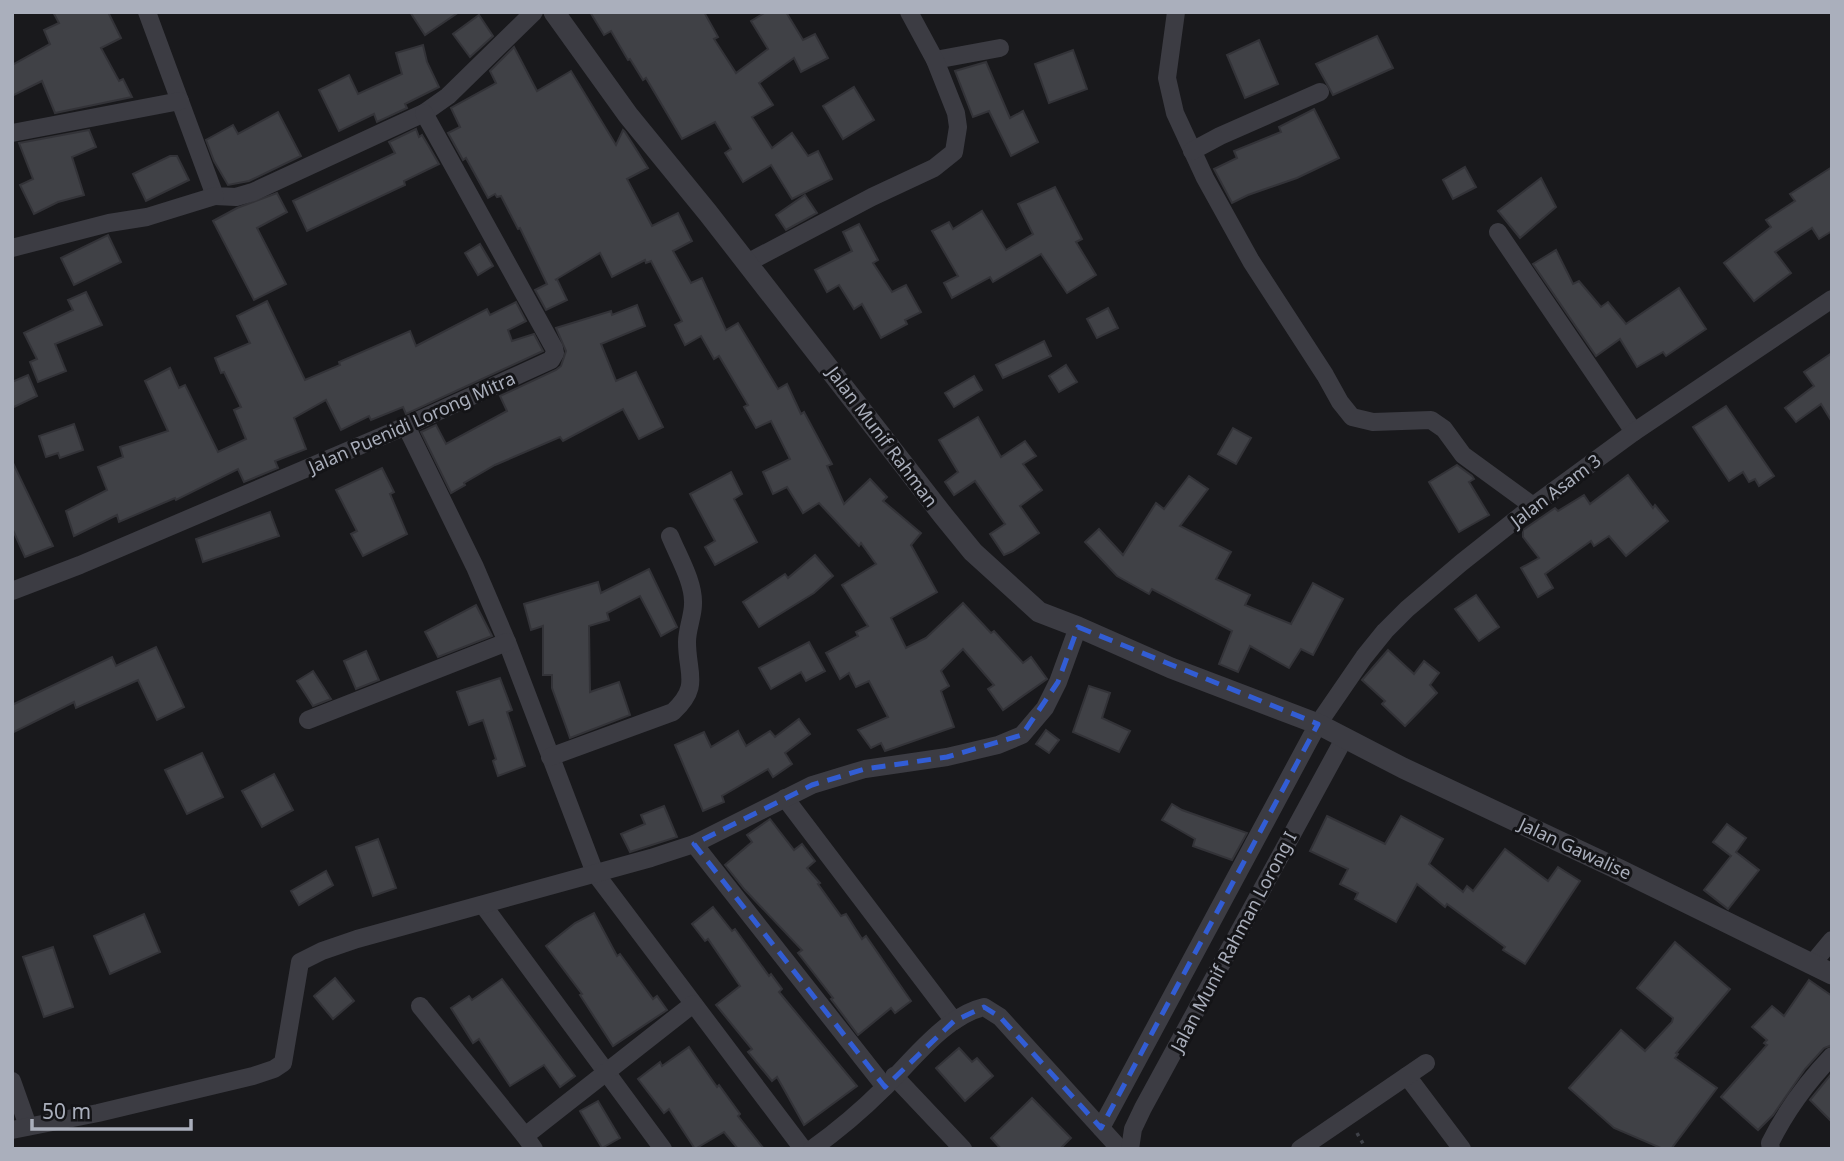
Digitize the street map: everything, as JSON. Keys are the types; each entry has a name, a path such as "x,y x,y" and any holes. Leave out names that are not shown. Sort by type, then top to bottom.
{"street":[{"path":"147,12 215,196"},
{"path":"12,248 109,223 147,217 215,196 236,197 254,192 424,113 448,96 534,12"},
{"name":"Jalan Munif Rahman","path":"554,12 628,115 973,552 1039,612 1078,626 1171,668 1318,724"},
{"path":"747,263 872,197 934,168 954,152 958,127 956,113 935,60 909,12"},
{"path":"1176,12 1167,78 1175,113 1205,178 1251,261 1340,402 1352,417 1373,422 1431,419 1444,429 1463,455 1533,506"},
{"path":"935,60 1000,48"},
{"path":"1192,151 1320,92"},
{"path":"12,132 180,101"},
{"name":"Jalan Puenidi Lorong Mitra","path":"12,591 80,565 406,426 551,360 555,353 424,113"},
{"path":"1498,232 1634,432"},
{"name":"Jalan Asam 3","path":"1101,1128 1318,724 1385,631 1461,563 1533,506 1634,432 1832,299"},
{"path":"406,426 475,567 507,642 595,873 803,1149"},
{"path":"550,757 673,712 686,700 692,677 687,641 694,602 689,582 670,537"},
{"path":"12,1081 20,1128 98,1113 274,1069 283,1063 300,962 322,951 358,939 694,844 812,785 865,769 947,757 998,745 1022,734 1045,708 1058,682 1078,626"},
{"path":"308,720 507,642"},
{"name":"Jalan Gawalise","path":"1318,724 1403,768 1832,974"},
{"name":"Jalan Munif Rahman Lorong I","path":"1130,1149 1133,1129 1143,1108 1345,737"},
{"path":"785,798 954,1021"},
{"path":"694,844 890,1082 963,1149"},
{"path":"483,905 663,1149"},
{"path":"1812,964 1832,940"},
{"path":"420,1006 530,1142 608,1072 693,1003"},
{"path":"812,1149 890,1082 954,1021 973,1010 985,1007 1000,1017 1119,1149"},
{"path":"1771,1149 1770,1143 1781,1121 1813,1075 1832,1056"},
{"path":"1300,1149 1426,1063"},
{"path":"1407,1076 1462,1149"}],"highlighted area":[{"path":"1078,627 1318,724 1101,1128 1000,1017 984,1007 954,1021 885,1087 694,844 812,785 865,769 947,757 1022,735 1058,682"}],"building":[{"path":"53,12 108,12 121,38 101,48 119,81 123,79 132,97 55,113 42,81 12,96 12,65 50,44 44,30 59,23"},
{"path":"410,12 459,12 425,35"},
{"path":"590,12 704,12 718,37 714,39 736,73 768,49 751,21 766,12 786,12 803,40 815,34 828,58 801,72 794,58 759,83 773,105 752,117 772,148 792,133 808,156 818,151 832,179 792,199 771,165 743,182 725,153 731,149 715,122 682,139 646,78 643,80 630,59 628,60 611,31 604,35"},
{"path":"479,15 493,36 470,57 453,34"},
{"path":"1377,36 1393,68 1333,95 1316,64"},
{"path":"1259,40 1278,84 1245,98 1227,55"},
{"path":"423,45 427,62 439,87 405,104 407,108 377,122 374,114 339,131 319,90 349,75 358,94 402,74 396,53"},
{"path":"514,47 537,91 571,71 616,145 623,130 625,132 648,168 627,179 652,226 678,213 692,241 673,251 691,283 702,278 726,330 738,323 778,389 787,384 801,414 804,412 832,464 827,466 844,504 870,479 887,497 883,501 921,533 911,545 937,592 891,618 906,648 926,638 963,603 991,633 994,631 1023,663 1031,657 1047,679 1003,710 988,689 994,685 963,649 941,671 949,686 941,691 954,727 885,751 881,743 871,748 858,730 888,717 869,681 856,687 849,673 840,679 826,653 858,636 856,632 868,626 842,585 876,564 861,543 859,546 819,503 803,513 787,487 773,494 763,472 790,459 771,421 756,428 744,407 748,405 719,356 714,359 701,336 685,345 675,325 682,321 651,261 646,263 645,260 612,277 600,253 555,280 557,279 567,300 546,310 535,290 547,284 520,228 518,229 501,196 497,197 495,194 488,198 466,158 463,160 448,133 460,127 451,108 496,83 490,71"},
{"path":"1073,50 1087,89 1049,103 1035,64"},
{"path":"986,62 1010,118 1023,111 1038,142 1011,156 989,111 973,117 955,71"},
{"path":"854,87 874,120 843,139 823,106"},
{"path":"1314,109 1339,158 1297,178 1232,203 1214,169 1237,158 1234,151 1281,132 1279,127"},
{"path":"278,112 301,156 249,181 228,185 206,140 233,125 238,134"},
{"path":"416,129 439,164 404,181 405,185 307,231 293,201 395,153 389,142"},
{"path":"89,130 96,147 72,157 84,195 58,202 34,214 20,185 33,179 19,143"},
{"path":"170,156 177,156 189,180 146,201 133,174"},
{"path":"1465,167 1476,187 1453,199 1443,180"},
{"path":"1832,167 1832,231 1819,239 1812,228 1775,252 1791,273 1754,301 1724,263 1771,227 1766,220 1795,201 1790,194"},
{"path":"1541,178 1556,207 1520,238 1498,211"},
{"path":"1055,187 1082,239 1076,242 1096,275 1067,293 1041,254 993,282 990,277 952,298 944,283 958,276 932,231 949,222 953,229 982,211 1006,250 1033,234 1018,204"},
{"path":"277,193 287,212 257,228 286,284 254,300 213,221 237,208"},
{"path":"805,195 817,213 786,230 776,215"},
{"path":"859,224 878,260 873,263 892,292 906,285 921,312 905,320 907,324 881,338 862,304 854,309 839,285 827,292 815,270 852,251 843,232"},
{"path":"108,235 121,262 74,285 61,258"},
{"path":"480,244 493,266 478,275 465,253"},
{"path":"1556,250 1573,284 1579,281 1601,307 1608,302 1626,324 1679,288 1706,329 1666,356 1663,352 1637,367 1620,339 1596,356 1533,264"},
{"path":"86,292 102,325 55,344 66,371 38,382 30,362 37,359 24,333 73,310 68,300"},
{"path":"267,301 305,380 410,331 416,346 487,309 490,315 516,302 526,321 508,330 512,341 534,334 543,351 406,414 403,407 371,420 369,416 341,430 326,400 294,418 306,449 275,461 278,468 244,482 238,469 176,500 175,498 119,522 117,515 74,536 66,511 107,490 98,467 123,457 120,447 168,431 145,381 170,368 179,388 185,385 218,452 246,439 234,410 241,407 215,358 250,343 237,316"},
{"path":"637,305 645,326 601,344 616,381 636,372 663,427 639,439 623,409 563,441 560,437 495,465 451,493 421,432 436,425 446,444 507,411 500,396 561,366 566,351 556,328 611,311 612,315"},
{"path":"1108,308 1118,328 1097,338 1087,319"},
{"path":"1044,341 1051,356 1003,378 996,365"},
{"path":"1832,353 1832,422 1821,404 1796,422 1785,408 1814,386 1804,372"},
{"path":"1066,365 1077,382 1059,392 1049,376"},
{"path":"28,375 37,396 12,408 12,382"},
{"path":"974,376 982,390 954,407 945,393"},
{"path":"1726,406 1774,476 1759,486 1755,479 1749,482 1743,472 1729,481 1693,427"},
{"path":"978,417 1001,457 1025,441 1036,456 1023,464 1042,490 1020,506 1039,533 1004,555 990,534 1005,524 975,481 954,495 945,482 958,472 939,440"},
{"path":"74,424 83,450 60,458 58,453 46,457 39,436"},
{"path":"1233,428 1251,438 1236,464 1218,454"},
{"path":"12,461 53,546 25,557 12,528"},
{"path":"1457,465 1474,479 1469,482 1489,515 1459,532 1429,482"},
{"path":"382,468 394,492 390,494 407,534 363,556 351,534 357,531 336,490"},
{"path":"731,472 742,494 734,499 757,542 715,565 705,547 715,541 690,494"},
{"path":"1628,475 1653,508 1655,505 1668,521 1626,556 1609,536 1594,546 1591,541 1545,574 1553,588 1538,597 1521,568 1539,558 1523,537 1523,530 1555,508 1558,511 1584,495 1590,504"},
{"path":"1189,476 1208,489 1180,526 1231,552 1216,579 1250,595 1245,605 1291,624 1313,583 1343,599 1313,655 1301,649 1289,668 1250,646 1238,672 1219,664 1232,631 1152,589 1149,594 1117,576 1085,542 1099,529 1123,555 1156,503 1164,509"},
{"path":"270,512 279,536 203,562 196,539"},
{"path":"815,555 833,576 814,593 759,627 743,602 785,574 788,578"},
{"path":"649,569 677,627 661,636 640,596 607,613 609,620 589,626 590,692 619,682 630,715 570,738 552,688 552,675 543,675 543,626 531,630 524,604 598,582 601,593"},
{"path":"1476,595 1499,627 1479,641 1455,609"},
{"path":"476,605 492,636 438,657 425,632"},
{"path":"809,642 825,671 806,681 801,672 771,689 759,668"},
{"path":"156,647 184,707 157,720 138,680 76,708 74,702 12,733 12,705 112,657 116,666"},
{"path":"1388,650 1414,674 1424,661 1439,673 1430,685 1437,693 1405,726 1382,704 1385,701 1362,680"},
{"path":"366,651 379,680 356,689 344,661"},
{"path":"313,671 331,699 313,706 297,681"},
{"path":"500,678 512,710 507,712 525,766 498,776 493,761 496,759 483,720 469,725 457,692"},
{"path":"1089,686 1110,693 1102,718 1130,731 1119,752 1073,732"},
{"path":"799,719 810,734 785,753 792,764 773,777 768,769 722,796 724,802 703,811 675,745 704,732 711,747 738,731 746,746 770,731 775,737"},
{"path":"1046,730 1059,740 1049,753 1036,744"},
{"path":"202,753 223,797 187,814 165,770"},
{"path":"274,774 293,810 262,827 242,791"},
{"path":"1172,804 1247,833 1232,860 1193,846 1195,839 1162,820"},
{"path":"664,806 677,837 630,852 621,834 645,824 641,815"},
{"path":"1327,816 1385,844 1401,816 1443,839 1429,864 1463,892 1467,886 1473,891 1505,849 1548,881 1558,867 1580,881 1525,964 1417,884 1396,922 1355,899 1358,893 1340,884 1348,869 1310,851"},
{"path":"770,819 794,850 802,844 815,861 807,868 820,883 818,884 841,916 846,914 862,939 866,936 911,1001 895,1013 891,1008 858,1035 798,953 802,950 725,865 752,842 747,835"},
{"path":"1727,824 1746,838 1736,852 1759,870 1728,909 1704,890 1731,856 1713,842"},
{"path":"378,839 396,888 373,896 356,847"},
{"path":"326,871 333,885 299,905 291,891"},
{"path":"713,907 732,931 735,929 769,976 771,974 782,989 779,992 857,1086 804,1125 777,1077 772,1081 748,1052 752,1049 716,1005 740,986 708,939 705,941 692,924"},
{"path":"594,913 617,956 620,954 653,999 657,996 667,1010 613,1046 580,995 582,994 546,946 575,923"},
{"path":"144,914 160,952 110,974 94,936"},
{"path":"1675,942 1730,989 1676,1053 1678,1054 1675,1058 1717,1088 1671,1149 1663,1149 1614,1128 1569,1088 1621,1030 1645,1051 1672,1022 1673,1018 1637,988"},
{"path":"53,947 73,1007 44,1017 23,957"},
{"path":"335,978 354,1001 333,1019 314,996"},
{"path":"502,979 575,1076 560,1087 544,1065 510,1086 479,1039 473,1043 451,1008 469,996 472,1000"},
{"path":"1809,980 1832,996 1832,1045 1824,1048 1805,1069 1773,1115 1758,1130 1721,1097 1767,1045 1764,1043 1767,1040 1752,1027 1772,1006 1784,1016"},
{"path":"689,1047 764,1149 738,1149 724,1132 695,1149 669,1109 664,1113 638,1079 660,1062 662,1066"},
{"path":"959,1048 972,1062 977,1058 993,1076 965,1101 936,1068"},
{"path":"1832,1073 1832,1122 1810,1100"},
{"path":"1032,1098 1071,1138 1060,1149 1001,1149 991,1138"},
{"path":"598,1101 620,1138 602,1148 580,1111"}]}
